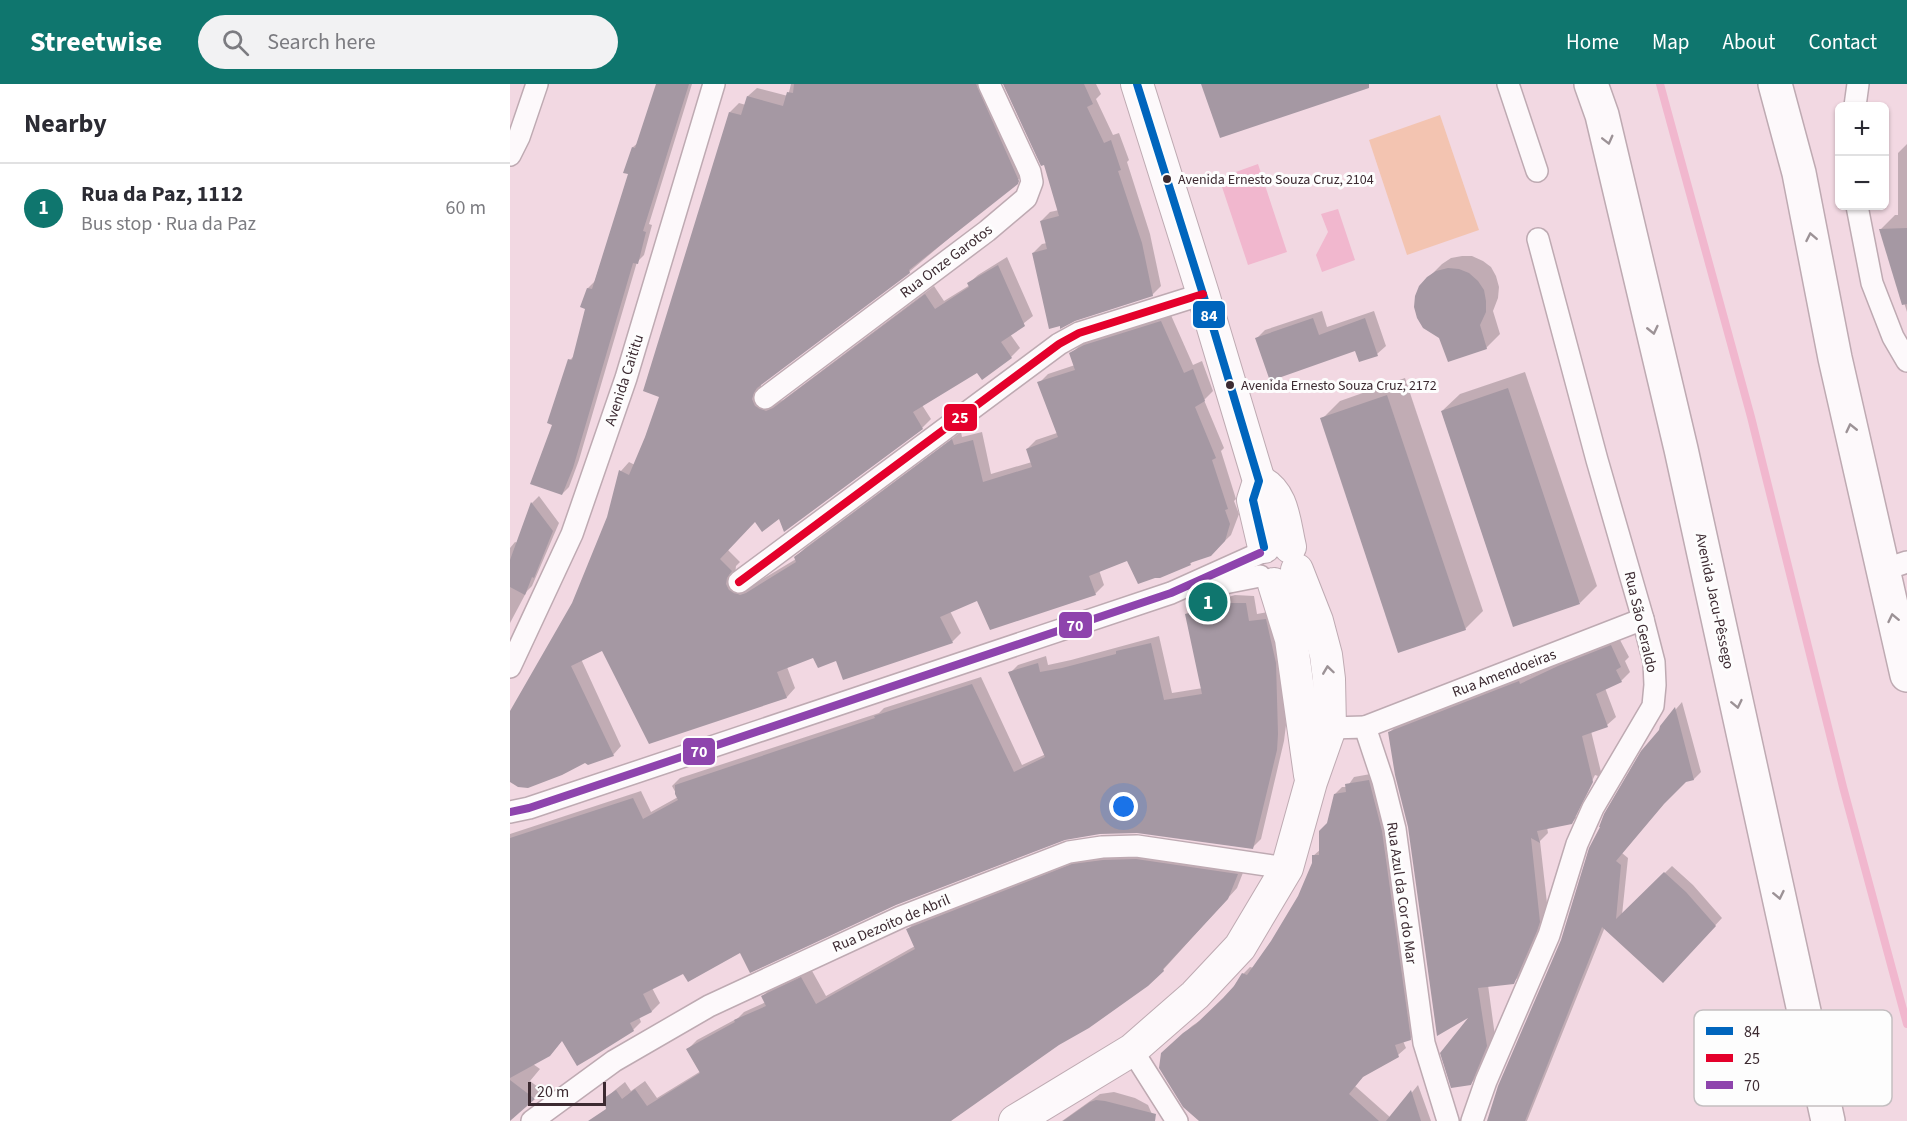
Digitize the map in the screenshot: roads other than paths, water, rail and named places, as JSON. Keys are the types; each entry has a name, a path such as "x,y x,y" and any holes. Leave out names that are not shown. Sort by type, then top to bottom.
{"highway":[{"name":"Avenida Jacu-Pêssego","path":"1591,84 1608,138 1681,449 1804,1010"},
{"path":"1775,84 1799,173 1835,358 1895,566 1907,675"},
{"name":"Avenida Jacu-Pêssego","path":"1825,1106 1828,1121"}],"street":[{"path":"510,155 519,137 537,84"},
{"name":"Avenida Caititu","path":"510,667 576,523 626,378 714,84"},
{"name":"Rua Onze Garotos","path":"765,398 987,231 1026,198 1032,182 1030,172 989,84"},
{"path":"1015,1121 1132,1050 1195,996 1240,947 1287,868 1311,782 1317,726 1329,679 1326,655 1317,621 1274,563 1253,500 1259,482 1137,84"},
{"path":"1508,84 1537,171"},
{"path":"1856,102 1858,84"},
{"path":"1858,210 1872,283 1893,337 1907,360"},
{"name":"Rua São Geraldo","path":"1472,1121 1490,1071 1549,935 1577,844 1593,808 1653,706 1655,685 1654,662 1643,619 1597,460 1538,239"},
{"path":"739,582 1059,344 1079,333 1203,294"},
{"path":"516,807 1171,593 1274,563"},
{"name":"Rua Amendoeiras","path":"1365,727 1643,619"},
{"path":"1317,726 1365,727"},
{"name":"Rua Azul da Cor do Mar","path":"1365,727 1383,781 1395,829 1424,1043 1448,1121"},
{"name":"Rua Dezoito de Abril","path":"532,1121 614,1061 709,1006 901,916 1069,852 1102,847 1137,846 1287,868"},
{"path":"1132,1050 1177,1121"}],"waterway":[{"path":"1660,84 1751,417 1843,787 1907,1024"}],"place":[{"name":"Avenida Ernesto Souza Cruz, 2104","path":"1167,179"},
{"name":"Avenida Ernesto Souza Cruz, 2172","path":"1230,385"},
{"name":"Rua da Paz, 1112","path":"1208,602"}]}
